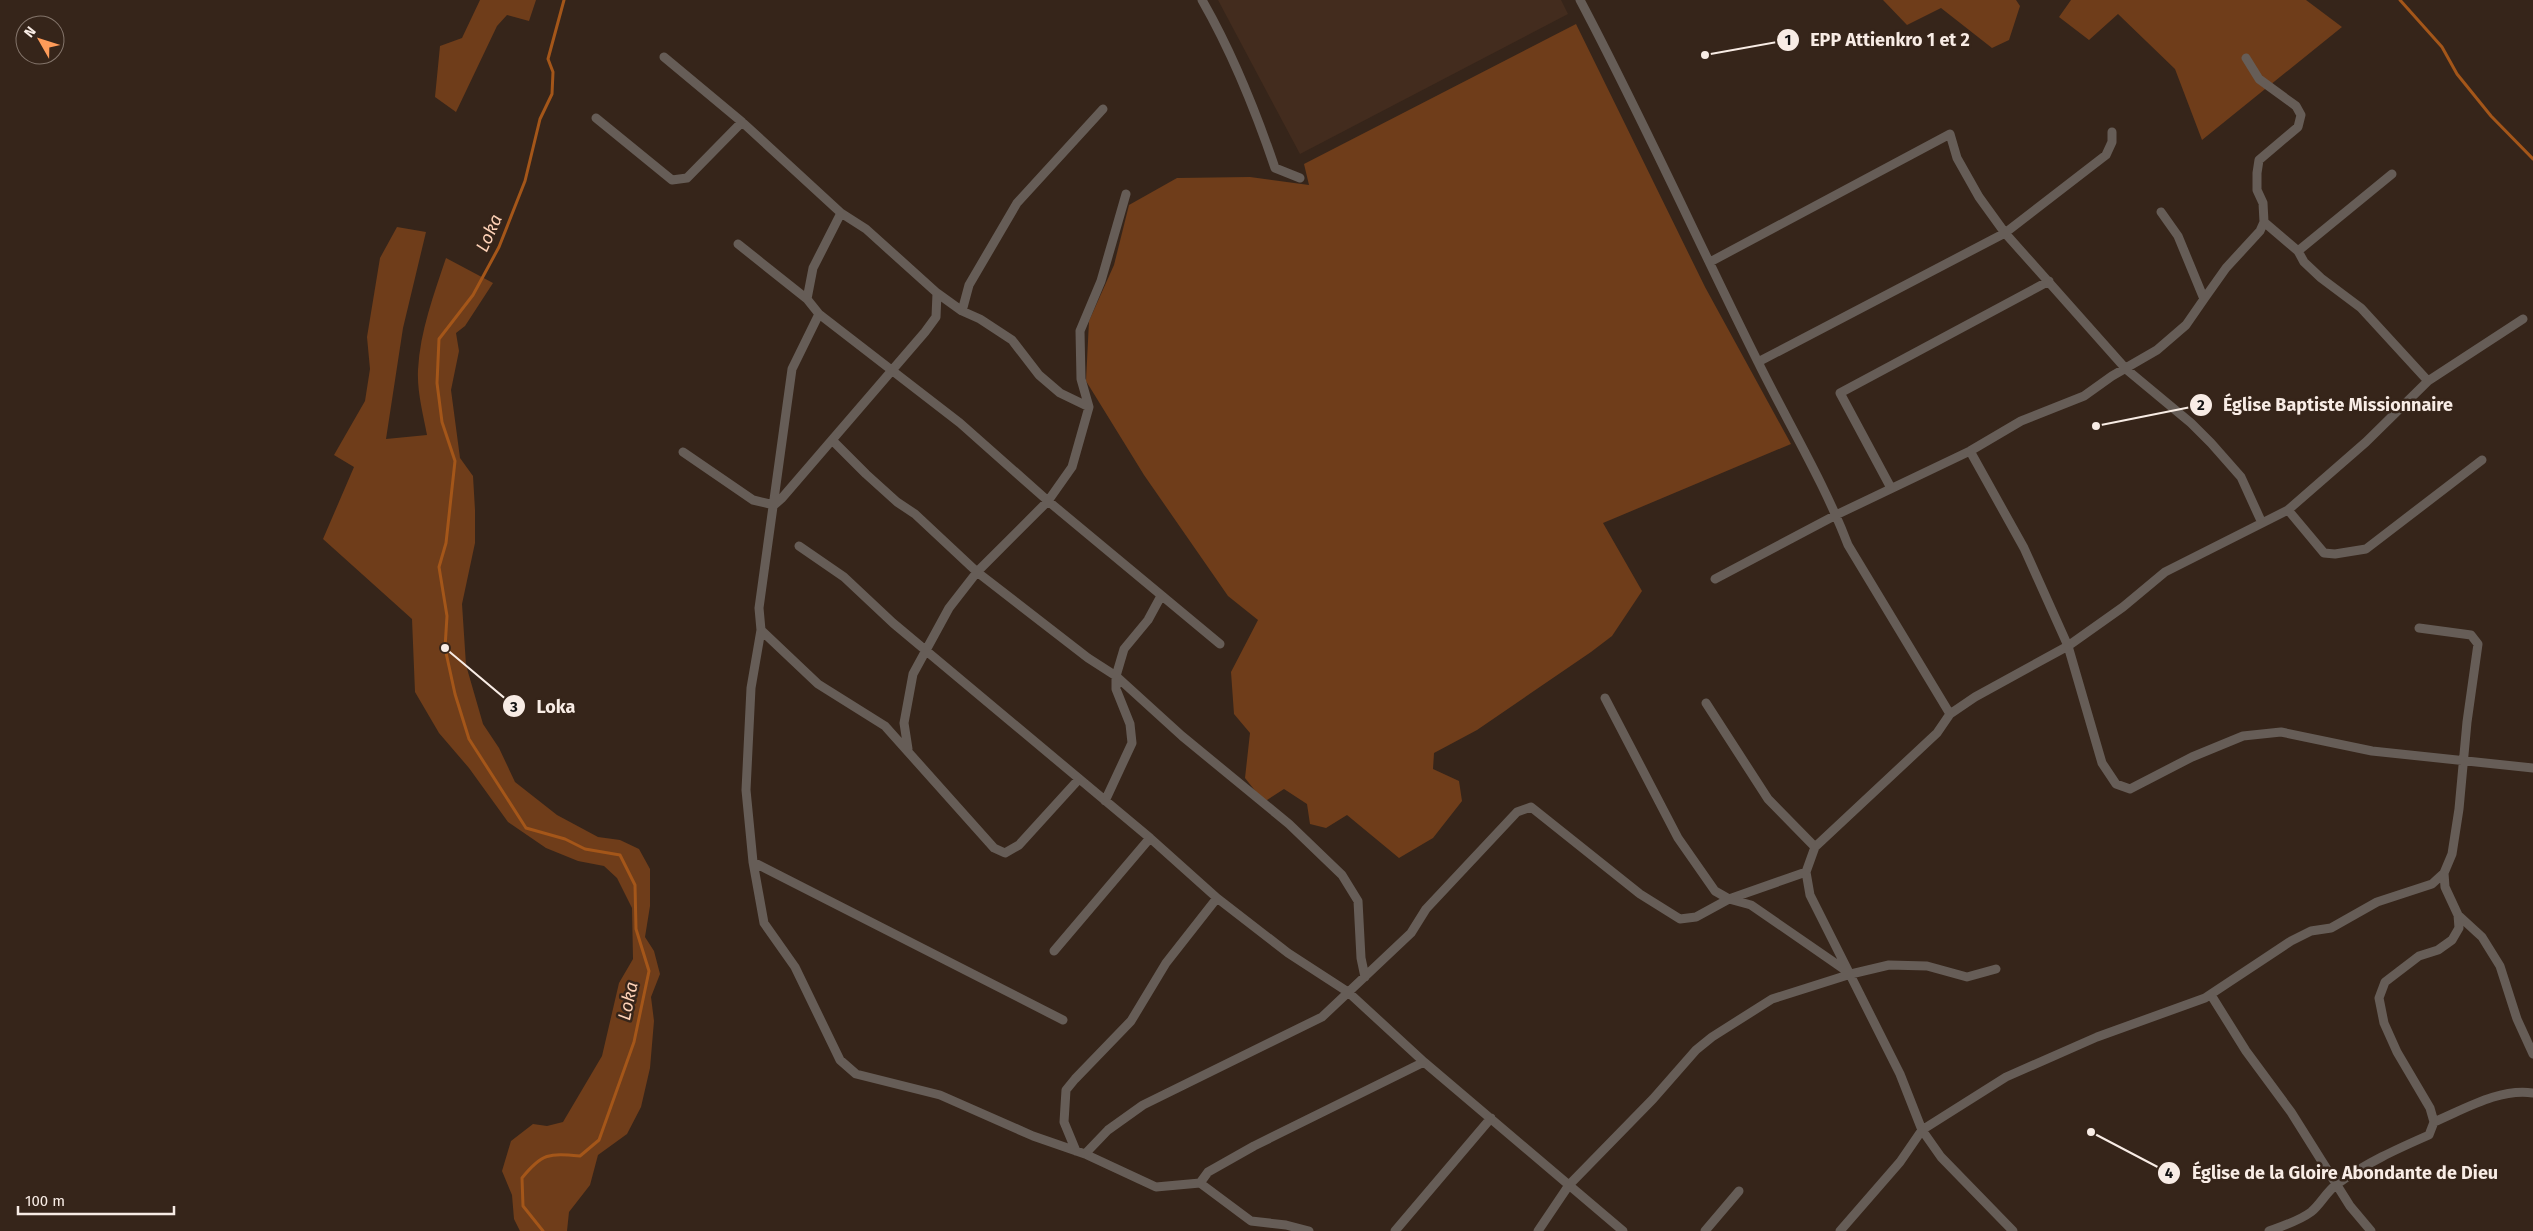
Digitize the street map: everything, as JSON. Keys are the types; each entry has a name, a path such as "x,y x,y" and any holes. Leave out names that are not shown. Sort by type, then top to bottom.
{"street":[{"path":"1202,0 1227,42 1253,103 1275,168 1300,178"},
{"path":"1580,0 1675,188 1758,362 1836,515 1848,545 1950,714"},
{"path":"664,57 742,122 841,213 866,229 937,293 962,311 980,319 1012,340 1039,374 1060,393 1089,407"},
{"path":"1715,579 1836,515 1970,451 2021,421 2084,396 2171,338 2186,324 2226,268 2260,232 2264,222 2263,203 2257,190 2256,173 2259,160 2298,127 2301,115 2296,106 2259,79 2246,58"},
{"path":"962,311 969,285 1017,203 1103,109"},
{"path":"596,118 672,180 687,178 742,122"},
{"path":"1758,362 2005,234 2106,155 2112,142 2112,132"},
{"path":"1710,262 1950,134 1957,158 1979,198 2005,234 2126,369 2191,423 2241,477 2262,523"},
{"path":"2298,251 2392,174"},
{"path":"908,749 904,723 913,674 949,608 977,572 1048,501 1072,467 1089,407 1081,379 1080,331 1101,281 1126,194"},
{"path":"2161,212 2178,236 2204,299"},
{"path":"807,299 812,268 841,213"},
{"path":"2264,222 2298,251 2304,262 2321,278 2361,308 2428,381"},
{"path":"738,244 807,299 819,314 960,423 1048,501 1220,644"},
{"path":"1891,488 1840,393 2049,281"},
{"path":"774,505 936,318 937,293"},
{"path":"819,314 792,369 759,608 760,630 751,688 746,790 753,862 764,923 795,967 840,1060 856,1074 940,1095 1156,1186 1200,1183 1251,1221 1286,1225 1309,1231"},
{"path":"2013,1231 1941,1158 1922,1130 1900,1074 1810,895 1806,872 1815,847 1937,733 1950,714 1975,697 2068,646 2123,607 2165,572 2288,510 2366,442 2428,381 2523,319"},
{"path":"832,440 879,486 897,502 915,514 977,572 1088,658 1116,676 1182,736 1290,824 1342,875 1358,901 1365,976"},
{"path":"1970,451 2024,548 2068,646 2102,763 2116,784 2130,789 2192,756 2244,736 2281,732 2372,751 2464,759 2533,768"},
{"path":"682,452 753,500 774,505"},
{"path":"2288,510 2324,553 2335,554 2366,549 2482,460"},
{"path":"799,546 844,576 893,623 1150,838 1217,898 1288,953 1348,992 1424,1062 1623,1231"},
{"path":"1105,801 1132,743 1130,724 1116,689 1116,676 1124,649 1152,615 1161,596"},
{"path":"1840,1231 1895,1168 1922,1130 2006,1077 2097,1038 2211,995 2290,941 2311,931 2331,928 2377,902 2432,884 2444,873 2452,854 2478,644 2471,635 2419,628"},
{"path":"760,630 818,684 885,726 908,749 994,848 1005,852 1019,845 1079,779"},
{"path":"1605,698 1678,838 1715,891 1729,899 1751,905 1851,974"},
{"path":"1706,703 1768,799 1815,847"},
{"path":"1081,1153 1108,1130 1144,1105 1322,1017 1411,933 1426,909 1517,812 1531,808 1640,894 1680,919 1696,917 1729,899 1806,872"},
{"path":"1054,951 1150,838"},
{"path":"753,862 1063,1020"},
{"path":"2269,1231 2294,1222 2311,1212 2323,1195 2375,1160 2429,1135 2434,1122 2430,1108 2397,1052 2384,1023 2380,998 2385,982 2419,956 2438,950 2452,940 2459,928 2458,915 2445,887 2444,873"},
{"path":"1081,1153 1064,1122 1066,1090 1131,1021 1166,963 1217,898"},
{"path":"2458,915 2482,937 2500,966 2517,1020 2533,1054"},
{"path":"1538,1231 1569,1185 1653,1099 1696,1050 1712,1037 1772,999 1889,964 1927,966 1967,977 1996,969"},
{"path":"2211,995 2246,1051 2291,1112 2313,1150 2350,1206 2371,1231"},
{"path":"1200,1183 1208,1172 1254,1146 1424,1062"},
{"path":"2434,1122 2492,1097 2517,1090 2533,1093"},
{"path":"1395,1231 1491,1118"},
{"path":"1705,1231 1739,1191"},
{"path":"1999,1231 2005,1223"}],"shaded area":[{"path":"480,0 536,0 529,21 507,15 497,26 456,112 435,97 440,46 462,38"},
{"path":"1218,0 1561,0 1568,14 1300,154"},
{"path":"1883,0 2016,0 2020,6 2009,40 1992,48 1941,8 1907,25"},
{"path":"2071,0 2306,0 2342,27 2202,140 2175,69 2118,14 2089,40 2059,17"},
{"path":"1576,24 1705,287 1791,444 1603,523 1642,591 1612,636 1477,730 1434,753 1433,769 1459,781 1462,801 1433,838 1399,858 1347,815 1326,828 1310,824 1307,804 1284,789 1264,802 1245,778 1250,733 1234,714 1231,672 1258,620 1228,596 1144,475 1086,381 1089,321 1114,265 1129,205 1177,178 1250,177 1309,185 1304,164"},
{"path":"397,227 426,232 403,328 386,439 427,435 418,386 419,355 428,313 446,258 493,283 465,326 456,333 459,351 451,390 460,458 473,476 475,543 462,604 466,665 483,724 499,748 515,782 557,815 598,837 620,840 639,849 650,869 650,906 645,937 654,951 660,974 651,997 654,1021 650,1068 641,1107 627,1134 598,1155 590,1185 569,1212 567,1231 520,1231 514,1219 512,1195 502,1171 511,1141 533,1124 547,1126 563,1122 602,1056 619,983 633,959 632,908 617,878 604,866 578,861 546,848 508,822 469,768 439,733 415,692 412,619 323,539 354,467 334,455 365,401 370,369 367,337 380,258"}],"waterway":[{"name":"Loka","path":"543,1231 523,1206 522,1178 535,1164 547,1156 580,1156 599,1140 634,1042 649,971 636,929 635,885 620,855 585,849 565,839 526,828 469,739 455,694 445,648 447,616 439,567 446,543 455,461 442,422 437,383 439,339 473,295 499,247 525,181 540,119 552,94 553,72 548,59 564,0"},
{"path":"2400,0 2442,47 2457,74 2491,116 2533,159"}],"place":[{"name":"EPP Attienkro 1 et 2","path":"1705,55"},
{"name":"Église Baptiste Missionnaire","path":"2096,426"},
{"name":"Loka","path":"445,648"},
{"name":"Église de la Gloire Abondante de Dieu","path":"2091,1132"}]}
